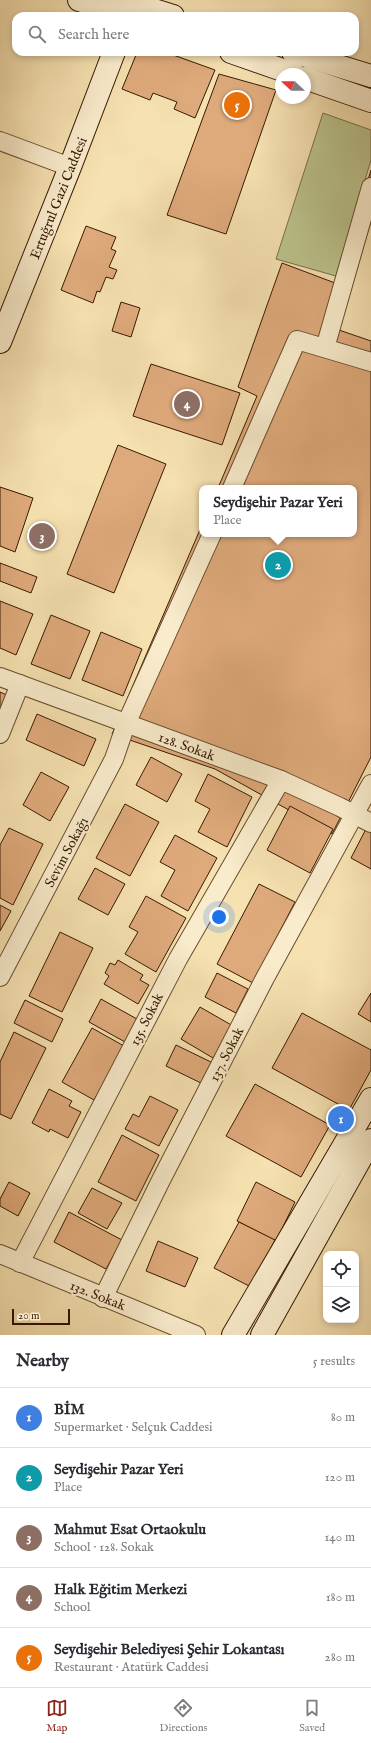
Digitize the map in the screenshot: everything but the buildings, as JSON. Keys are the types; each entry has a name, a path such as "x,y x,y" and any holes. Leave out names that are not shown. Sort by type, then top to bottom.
{"main road":[{"path":"79,0 148,12"},
{"name":"Ertuğrul Gazi Caddesi","path":"0,342 112,56"},
{"path":"242,56 277,68"},
{"path":"306,56 371,76"},
{"path":"311,80 371,101"},
{"path":"233,1335 371,1099"},
{"path":"262,1335 371,1140"}],"street":[{"path":"0,141 70,167"},
{"path":"325,348 371,187"},
{"path":"233,485 297,340 371,362"},
{"name":"Sevim Sokağı","path":"0,977 114,759 126,724 211,537"},
{"name":"128. Sokak","path":"0,676 126,724 281,780 355,814 371,823"},
{"path":"0,734 20,684"},
{"name":"135. Sokak","path":"20,1263 178,959 281,780"},
{"name":"137. Sokak","path":"103,1298 161,1180 258,992 371,784"},
{"name":"132. Sokak","path":"0,1254 103,1298 196,1335"}],"green space":[{"path":"323,113 371,130 371,160 336,276 276,259"}],"place":[{"name":"Seydişehir Belediyesi Şehir Lokantası","path":"237,105"},
{"name":"Halk Eğitim Merkezi","path":"187,404"},
{"name":"Mahmut Esat Ortaokulu","path":"42,536"},
{"name":"Seydişehir Pazar Yeri","path":"278,565"},
{"name":"BİM","path":"341,1119"}]}
